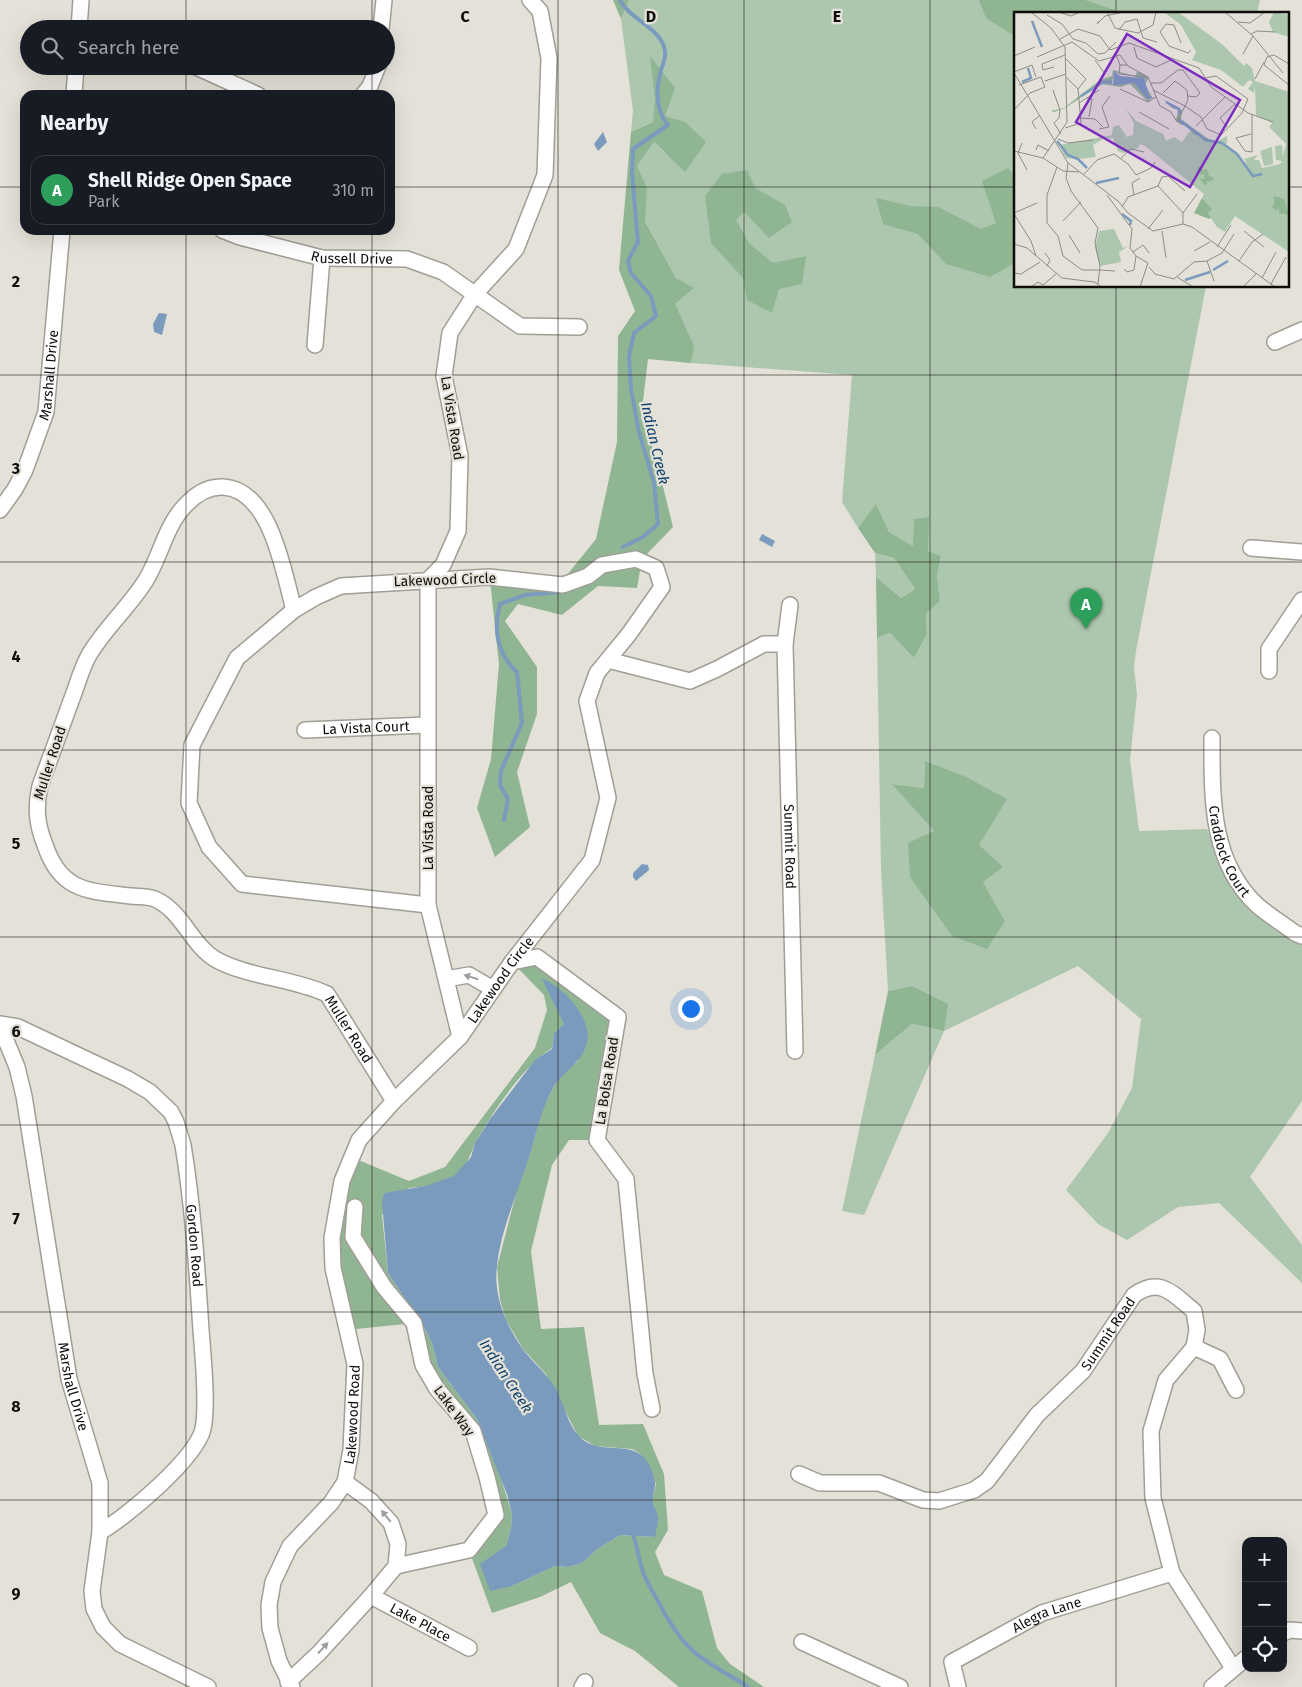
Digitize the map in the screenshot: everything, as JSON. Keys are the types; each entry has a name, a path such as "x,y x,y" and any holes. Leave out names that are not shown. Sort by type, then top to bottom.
{"street":[{"path":"80,20 81,0"},
{"path":"383,20 384,0"},
{"name":"La Vista Road","path":"460,1037 428,904 428,580 443,565 458,531 460,456 444,376 450,333 475,294 516,249 545,175 549,58 540,11 530,0"},
{"path":"74,90 75,75"},
{"path":"214,75 247,90"},
{"path":"367,90 374,75"},
{"name":"Marshall Drive","path":"0,510 16,489 25,470 46,412 62,235"},
{"name":"Russell Drive","path":"235,235 322,258 407,259 443,272 520,326 579,327"},
{"path":"315,345 322,258"},
{"path":"1275,342 1302,330"},
{"name":"Muller Road","path":"294,610 275,539 256,505 245,494 234,488 209,488 194,496 181,510 168,530 146,580 88,657 40,786 36,803 38,826 49,859 65,880 74,886 87,890 155,898 169,909 214,958 227,965 310,986 327,994 394,1101"},
{"path":"1251,548 1302,552"},
{"name":"Lakewood Circle","path":"394,1101 460,1037 512,962 592,860 608,798 587,701 597,673 662,586 656,568 636,560 602,566 588,576 563,585 489,577 341,586 316,597 294,610 237,658 192,746 189,803 209,847 242,884 428,904"},
{"path":"1269,671 1269,649 1302,600"},
{"name":"Summit Road","path":"790,605 785,644 794,1051"},
{"path":"608,660 690,681 764,644 785,644"},
{"name":"La Vista Court","path":"305,730 427,725"},
{"name":"Craddock Court","path":"1212,738 1214,824 1226,859 1240,883 1257,905 1295,933 1302,936"},
{"name":"La Bolsa Road","path":"512,962 537,957 618,1017 597,1140 626,1179 645,1374 652,1409"},
{"path":"446,979 469,975 493,989"},
{"name":"Marshall Drive","path":"0,1025 17,1067 24,1096 69,1379 100,1483 100,1532 92,1592 94,1609 103,1627 120,1644 208,1687"},
{"name":"Gordon Road","path":"0,1025 18,1027 128,1079 150,1092 171,1112 183,1145 204,1362 203,1428 193,1450 171,1474 114,1524 100,1532"},
{"name":"Lakewood Road","path":"290,1684 279,1661 270,1628 269,1605 273,1582 290,1546 332,1503 344,1482 351,1450 355,1364 333,1268 332,1238 342,1181 359,1140 394,1101"},
{"name":"Lake Way","path":"355,1207 353,1237 384,1287 414,1323 423,1364 437,1389 472,1431 488,1477 496,1515 469,1550 396,1566"},
{"name":"Summit Road","path":"799,1474 820,1483 879,1483 923,1500 939,1501 974,1490 987,1481 1037,1415 1083,1371 1128,1302 1143,1288 1157,1285 1170,1291 1194,1310 1197,1330 1194,1347"},
{"path":"1233,1668 1172,1573 1153,1498 1151,1431 1166,1380 1194,1347 1220,1359 1236,1390"},
{"path":"290,1684 396,1566 398,1544 391,1523 372,1501 344,1482"},
{"name":"Alegra Lane","path":"958,1687 952,1662 1042,1613 1172,1573"},
{"name":"Lake Place","path":"371,1596 469,1648"},
{"path":"1287,1631 1302,1631"},
{"path":"802,1642 900,1687"},
{"path":"1212,1687 1242,1661"}],"green space":[{"path":"613,0 629,0 621,19"},
{"path":"629,0 1260,0 1257,12 1014,12 1014,288 1206,288 1136,651 1134,667 1137,694 1130,760 1139,831 1207,829 1223,867 1242,898 1267,923 1302,945 1302,1101 1250,1177 1302,1245 1302,1283 1219,1203 1178,1207 1127,1240 1098,1224 1066,1190 1108,1133 1132,1088 1141,1019 1078,966 944,1031 947,1004 912,986 888,991 881,870 877,638 890,633 914,658 927,634 926,614 940,601 937,575 941,556 913,546 889,532 876,505 858,528 842,502 852,375 679,362 675,304 676,278 627,187 637,166 654,142 665,153 681,138 653,122 631,132 633,111 621,19","holes":["925,761 979,845 983,882 1005,921 934,831 893,784 924,788"]},
{"path":"979,0 1085,0 1121,12 1014,12 1014,36 986,18"},
{"path":"650,56 675,88 665,116 685,122 706,142 685,172 654,142 637,166 647,188 645,221 676,278 694,288 675,304 694,346 691,363 648,359 641,418 655,454 673,527 642,559 637,588 598,586 562,615 518,604 505,621 537,667 537,714 517,772 530,827 495,857 477,808 491,759 499,664 490,580 563,580 596,539 617,442 618,336 635,311 619,270 631,132 653,122 655,99"},
{"path":"1008,168 1014,175 1014,261 1013,264 990,277 946,264 918,234 883,224 876,198 910,206 938,207 981,229 996,223 982,181"},
{"path":"747,170 755,188 785,205 792,222 769,238 744,212 736,220 749,243 773,263 806,256 802,284 779,289 772,313 747,300 743,278 711,243 705,196 722,174"},
{"path":"876,504 889,532 913,546 914,519 929,517 928,551 941,556 937,575 940,601 926,614 927,634 914,658 890,633 877,638 876,577 901,598 915,589 894,558 875,553 858,528"},
{"path":"875,553 894,558 915,589 901,598 876,577"},
{"path":"925,761 966,777 1007,799 979,845 1003,867 983,882 1005,921 987,949 952,936 910,877 908,843 934,831 892,784 924,788"},
{"path":"537,957 618,1017 597,1140 569,1140 552,1165 531,1251 541,1329 584,1327 599,1425 643,1424 664,1474 668,1530 655,1552 664,1575 702,1591 717,1648 730,1664 764,1687 679,1687 635,1651 600,1633 571,1582 540,1597 492,1613 469,1550 496,1515 473,1431 437,1389 414,1323 347,1330 333,1268 351,1157 409,1181 445,1167 535,1048 547,1010 544,995 512,962","holes":["564,1024 578,1061 561,1074 544,1105 529,1157 521,1175 497,1267 500,1300 506,1320 523,1349 546,1374 578,1436 595,1446 632,1449 639,1453 648,1464 656,1484 652,1500 658,1518 654,1537 620,1535 596,1550 582,1563 568,1567 555,1566 512,1586 506,1546 511,1529 512,1514 494,1456 477,1419 438,1367 432,1343 423,1325 388,1273 382,1215 409,1188 437,1184 448,1180 462,1169 479,1136 502,1100 521,1076 552,1048 554,1033"]},
{"path":"912,986 948,1004 944,1031 912,1024 875,1055 888,991"},
{"path":"912,1024 944,1031 864,1215 842,1211 875,1055"}],"water":[{"path":"603,132 607,142 598,151 594,144"},
{"path":"159,313 167,314 162,335 154,332 153,324"},
{"path":"762,534 775,541 772,547 759,540"},
{"path":"642,864 648,865 649,870 636,881 633,873"},
{"path":"542,979 559,988 574,1004 585,1023 587,1042 577,1062 556,1084 542,1113 502,1238 496,1277 499,1299 506,1320 516,1339 552,1383 559,1395 571,1426 579,1436 588,1443 599,1447 622,1448 633,1451 642,1456 650,1466 655,1482 653,1501 658,1520 655,1537 620,1535 596,1550 582,1563 568,1567 555,1566 512,1586 490,1591 480,1564 506,1546 511,1529 512,1514 507,1494 477,1419 438,1367 432,1343 423,1325 388,1273 382,1202 384,1193 426,1186 454,1176 471,1157 475,1143 490,1119 535,1060 552,1049 554,1033 564,1024"}],"waterway":[{"name":"Indian Creek","path":"620,0 663,43 665,56 659,77 658,99 661,113 668,125 633,149 632,173 638,242 628,261 631,273 651,296 656,316 634,333 629,356 631,389 639,432 654,483 658,524 643,537 623,547"},
{"name":"Indian Creek","path":"504,820 508,799 500,785 501,771 522,723 517,672 505,657 498,641 497,623 500,604 525,595 561,592"},
{"name":"Indian Creek","path":"632,1534 645,1577 679,1636 699,1656 748,1687"}],"place":[{"name":"Shell Ridge Open Space","path":"1086,629"}]}
